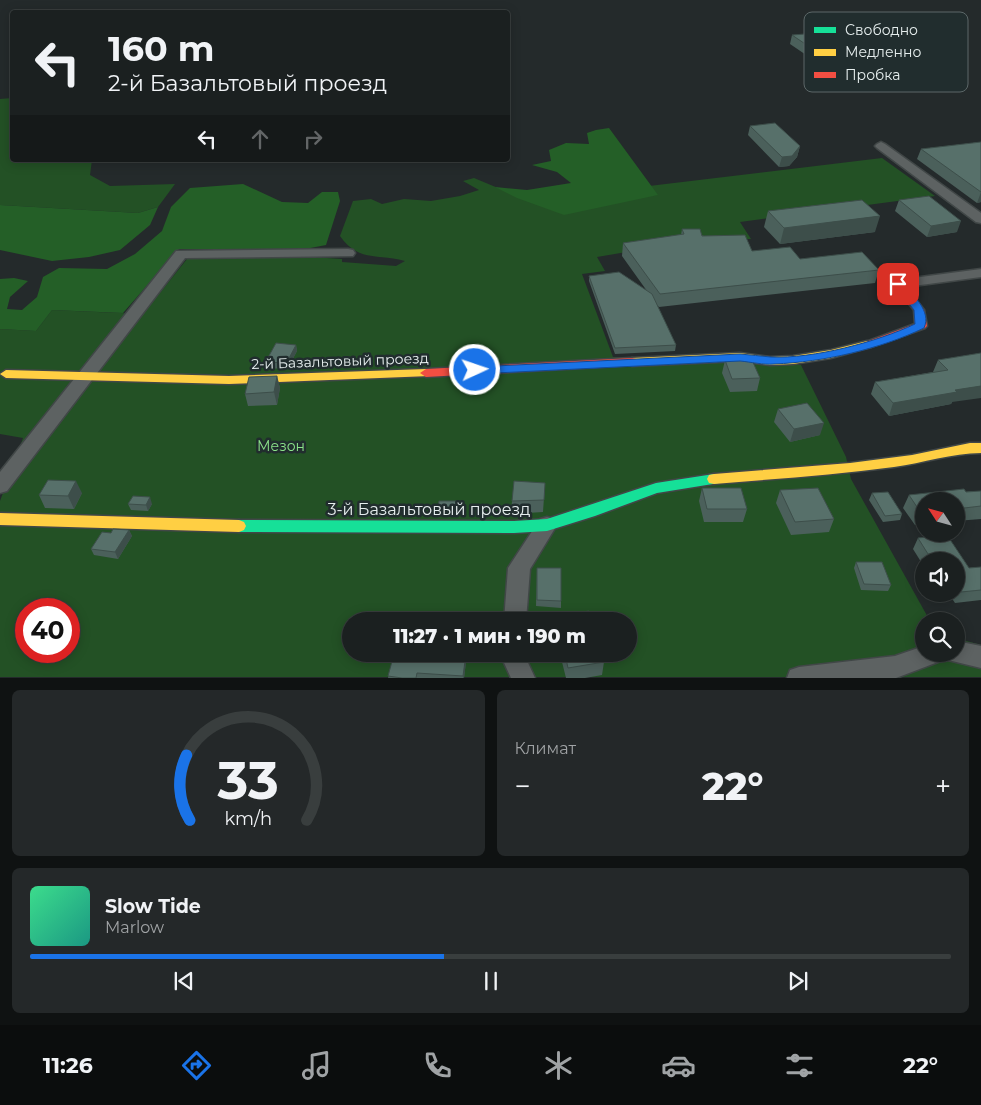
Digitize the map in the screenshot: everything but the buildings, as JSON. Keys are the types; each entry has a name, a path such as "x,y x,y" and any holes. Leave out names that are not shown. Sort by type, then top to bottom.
{"street":[{"path":"881,146 981,219"},
{"path":"0,486 181,254 348,253"},
{"path":"898,284 981,273"},
{"name":"2-й Базальтовый проезд","path":"6,374 229,380 360,376 740,357 773,361 825,356 902,334 920,326 919,310 898,284"},
{"name":"3-й Базальтовый проезд","path":"0,519 212,526 514,527 548,525 656,488 730,476 850,468 912,460 970,448 981,448"},
{"path":"516,612 519,568 548,525"},
{"path":"965,654 981,657"},
{"path":"799,678 895,666 915,659"},
{"path":"516,662 523,678"}],"green space":[{"path":"10,98 10,162 92,162 90,175 110,186 175,184 158,207 138,213 0,205 0,99"},
{"path":"609,128 658,195 564,215 517,198 495,187 527,190 571,183 557,172 532,165 551,161 549,150 566,143 589,144 587,133"},
{"name":"Мезон","path":"882,158 935,196 740,222 751,239 672,239 668,245 597,257 605,271 582,274 613,357 801,365 846,457 851,479 915,594 915,602 919,602 925,612 915,612 915,662 965,662 965,641 981,645 981,677 0,677 0,501 23,438 0,434 0,329 36,331 52,310 143,314 187,259 296,256 342,259 342,262 396,266 405,261 362,254 354,250 340,236 353,201 371,199 382,204 404,199 431,201 460,196 479,190 463,181 474,178 534,203 657,195 649,186"},
{"path":"243,184 282,202 308,203 322,192 338,192 340,201 326,245 300,250 179,249 123,313 52,310 36,331 0,329 0,279 14,278 28,281 10,297 7,309 22,310 37,297 43,277 59,268 107,269 135,254 162,231 171,207 190,188"},
{"path":"0,205 138,213 158,207 150,225 120,250 89,257 52,261 0,250"}],"traffic: fast":[{"path":"239,526 514,527 547,525 590,512 656,488 714,479"}],"traffic: slow":[{"path":"632,362 740,357 770,361 793,360 831,354 867,345"},
{"path":"6,374 229,380 426,373"},
{"path":"714,479 850,468 912,460 970,448 981,448"},
{"path":"0,519 239,526"}],"traffic: jam":[{"path":"867,345 921,326 919,310 898,284"},
{"path":"426,373 632,362"}],"route":[{"path":"475,370 740,357 773,361 825,356 902,334 920,326 919,310 898,284"}]}
